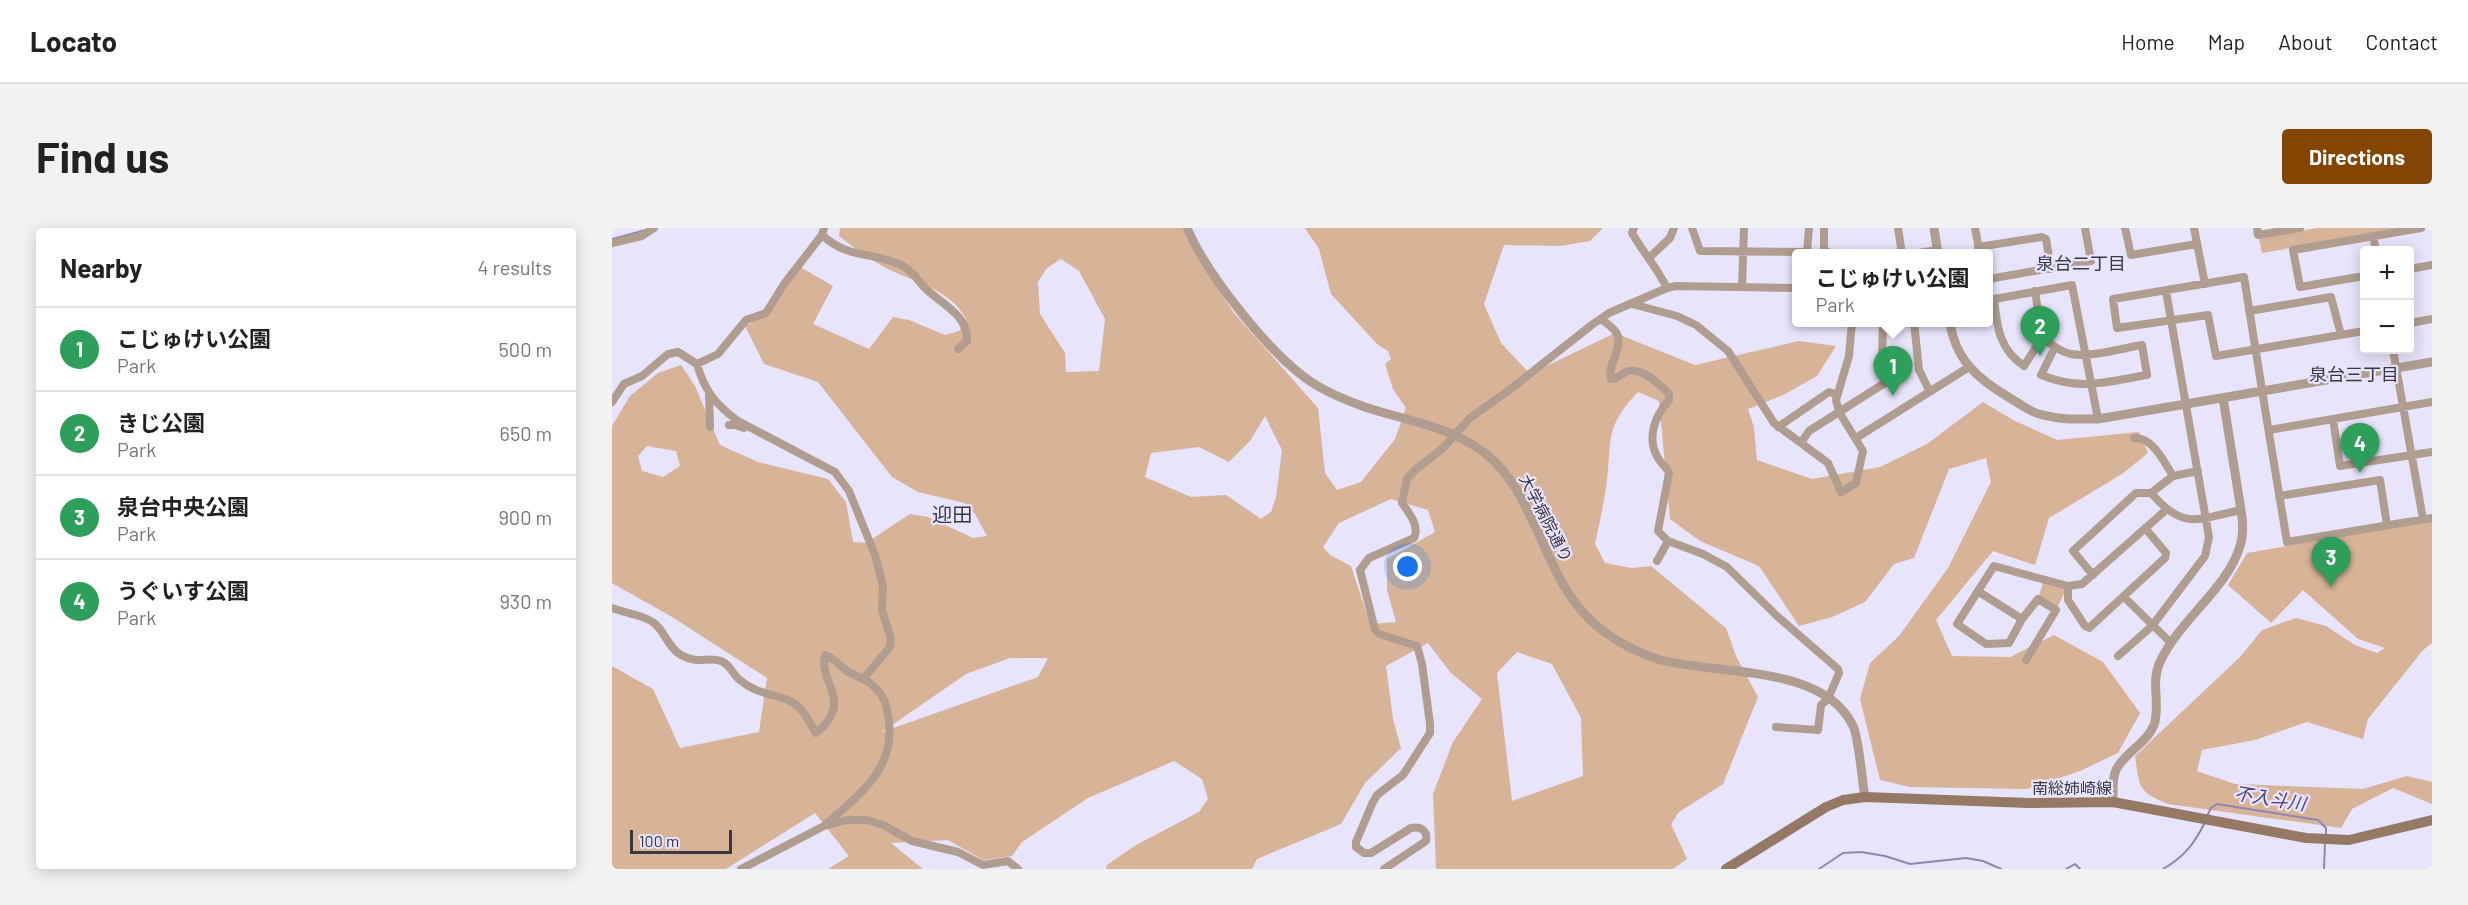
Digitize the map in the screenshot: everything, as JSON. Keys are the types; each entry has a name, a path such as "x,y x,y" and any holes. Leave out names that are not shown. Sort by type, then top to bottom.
{"main road":[{"name":"南総姉崎線","path":"1726,869 1826,807 1843,800 1865,797 2113,802 2306,838 2339,840 2349,840 2432,820"}],"street":[{"path":"612,243 642,236 654,228"},
{"name":"大学病院通り","path":"1187,228 1203,260 1241,311 1278,353 1316,385 1365,407 1450,431 1493,460 1513,483 1542,538 1561,582 1584,615 1601,629 1628,647 1661,660 1772,676 1807,686 1841,709 1854,727 1865,797"},
{"path":"1634,228 1632,233 1641,250 1649,258 1667,288"},
{"path":"1649,258 1670,238 1674,228"},
{"path":"1692,228 1700,251 1792,252"},
{"path":"1742,287 1744,228"},
{"path":"1807,249 1809,228"},
{"path":"1824,228 1824,249"},
{"path":"1898,228 1901,249"},
{"path":"1934,228 1938,249"},
{"path":"1975,228 1979,249"},
{"path":"1993,278 2091,261 2085,228"},
{"path":"2125,228 2131,255 2197,244"},
{"path":"2194,228 2205,284"},
{"path":"2257,228 2258,235 2300,228"},
{"path":"2360,277 2300,287 2293,250 2421,228"},
{"path":"697,364 718,354 746,320 766,313 784,284 823,232 834,246 842,250 894,263 917,276 924,287 941,300 963,323 967,332 967,341 958,349"},
{"path":"2373,236 2375,246"},
{"path":"1984,249 2042,237 2046,239 2051,269"},
{"path":"2414,268 2432,265"},
{"path":"2360,332 2256,350 2216,356 2208,315 2117,328 2112,299 2244,277 2249,311 2256,350 2287,542 2432,518"},
{"path":"1993,299 2072,285 2098,419"},
{"path":"1384,869 1426,842 1427,836 1424,830 1411,828 1371,853 1362,852 1356,847 1356,842 1371,804 1377,795 1403,775 1430,733 1430,724 1422,664 1417,646 1379,634 1376,630 1360,570 1369,558 1414,538 1417,532 1415,525 1402,503 1407,479 1442,449 1470,418 1601,319 1676,286 1792,288"},
{"path":"1993,307 2001,341 2009,354 2024,366 2042,338 2035,291"},
{"path":"2118,656 2152,626 2205,556 2209,537 2166,291"},
{"path":"2249,311 2331,297 2341,335"},
{"path":"1632,304 1677,316 1696,325 1723,346 1778,427 1828,463 1841,492 1856,483 1863,451 1839,412 1836,394 1849,356 1852,327"},
{"path":"1601,319 1615,332 1618,339 1610,372 1611,379 1616,379 1628,371 1637,371 1648,376 1669,394 1669,400 1658,412 1654,424 1653,441 1657,458 1669,474 1658,531 1668,541 1703,554 1727,567 1777,616 1836,666 1839,673 1828,699 1821,705 1818,730 1776,727"},
{"path":"2414,322 2432,319"},
{"path":"1801,443 1809,431 1888,381 1890,377 1882,358 1883,327"},
{"path":"1915,327 1919,370 1930,392"},
{"path":"1951,327 1952,338 1959,354 1984,383 2040,415 2064,419 2098,419 2432,362"},
{"path":"2042,338 2055,347 2072,354 2142,345 2147,375 2091,384 2066,383 2041,375 2055,347"},
{"path":"612,402 624,384 642,376 668,354 678,352 697,364 702,384 723,410 835,472 849,490 875,555 883,586 882,610 891,639 890,647 864,678"},
{"path":"2394,354 2423,519"},
{"path":"1856,438 1969,367"},
{"path":"1778,427 1829,392 1836,394"},
{"path":"709,394 710,427"},
{"path":"2113,802 2115,770 2154,725 2156,706 2154,682 2159,664 2170,642 2221,580 2237,556 2243,528 2223,398"},
{"path":"2269,430 2432,402"},
{"path":"2333,419 2340,466 2432,452"},
{"path":"729,425 754,429"},
{"path":"2134,438 2145,440 2155,449 2173,476"},
{"path":"2093,575 2073,551 2136,493 2151,493 2173,476 2198,471"},
{"path":"2279,495 2380,480 2387,525"},
{"path":"2151,493 2166,510 2179,518 2204,517 2241,510"},
{"path":"2026,660 2056,610 2038,599 2022,619 2009,643 1986,644 1957,624 1994,566 2068,586 2082,584 2166,510"},
{"path":"2068,586 2068,600 2085,626 2089,628 2165,558 2166,553 2145,528"},
{"path":"1657,561 1668,541"},
{"path":"1979,592 2022,619"},
{"path":"2124,597 2170,642"},
{"path":"612,608 652,621 674,650 682,656 698,662 712,659 720,661 728,665 739,680 762,694 791,701 797,705 816,733 825,726 835,703 835,694 823,662 825,654 849,672 864,678 880,692 886,705 889,726 887,754 882,768 868,786 824,826"},
{"path":"741,869 824,826 847,820 867,820 883,825 912,841 958,852 983,865 1008,861 1018,869"}],"shaded area":[{"path":"840,228 1182,228 1195,254 1234,313 1318,408 1325,473 1337,490 1361,482 1395,439 1406,408 1393,389 1385,364 1391,359 1388,351 1378,345 1331,294 1319,249 1305,228 1603,228 1590,241 1560,246 1504,245 1484,304 1501,343 1530,374 1615,333 1695,365 1799,341 1836,346 1817,376 1783,395 1748,409 1754,427 1757,460 1812,479 1880,467 1927,444 1983,402 2013,420 2057,440 2139,432 2148,453 2122,474 2049,518 2035,565 1993,551 1936,620 1952,656 2010,657 2054,635 2103,662 2140,713 2118,753 2080,771 2027,789 1910,787 1880,780 1860,699 1870,663 1899,636 1948,568 1991,482 1986,458 1949,469 1914,558 1894,564 1865,602 1832,617 1799,626 1759,566 1700,541 1670,519 1659,401 1638,392 1619,416 1611,437 1606,488 1595,544 1605,563 1632,568 1651,566 1726,628 1736,656 1758,697 1723,784 1679,812 1671,824 1687,859 1673,869 1436,869 1433,794 1453,742 1482,699 1450,672 1428,643 1386,666 1393,719 1401,748 1365,783 1341,824 1257,859 1252,869 1106,869 1107,865 1136,845 1199,812 1208,799 1202,779 1174,761 1088,798 1022,842 1012,856 983,860 948,840 891,843 923,869 828,869 849,856 815,813 726,869 612,869 612,666 653,689 680,748 759,732 767,678 672,617 612,583 612,426 630,396 658,373 681,365 695,386 720,445 758,462 828,479 846,502 853,542 866,543 910,514 928,517 973,538 987,536 975,514 965,503 918,492 892,477 818,382 764,364 745,326 757,319 795,264 833,286 813,324 869,349 893,317 909,320 945,335 959,331 966,319 949,299 926,285 877,263 839,236","holes":["1061,259 1079,271 1105,319 1099,371 1066,372 1065,353 1040,314 1038,282 1047,268","1265,416 1282,450 1276,497 1271,512 1261,519 1226,495 1191,497 1145,477 1151,453 1199,447 1229,462 1250,441","647,446 676,451 680,466 663,477 642,471 638,456","1391,499 1428,510 1435,532 1387,559 1387,590 1396,622 1370,624 1351,566 1330,555 1323,547 1339,523","1517,652 1552,664 1581,718 1583,776 1512,801 1497,673","1010,658 1048,658 1038,677 882,732 966,674"]},
{"path":"2318,228 2407,228 2262,253 2259,238"},
{"path":"2432,521 2432,643 2423,650 2368,719 2363,739 2307,722 2255,740 2202,750 2197,771 2235,784 2363,789 2407,776 2432,782 2432,804 2393,788 2352,809 2341,828 2168,804 2145,792 2139,782 2135,756 2240,657 2262,630 2296,618 2326,626 2355,645 2377,653 2385,648 2358,639 2303,590 2271,623 2228,585 2247,553"},
{"path":"2044,579 2068,586 2056,610 2038,599"}],"waterway":[{"path":"612,239 646,230"},
{"name":"不入斗川","path":"2207,816 2211,808 2217,804 2318,820 2326,828 2326,836"},
{"name":"不入斗川","path":"2163,869 2188,849 2205,822"},
{"name":"不入斗川","path":"2324,869 2325,842"},
{"name":"不入斗川","path":"1819,869 1843,853 1861,852 1885,856 1910,864 1966,858 1983,861 2001,869"},
{"name":"不入斗川","path":"2066,869 2075,864 2080,869"}],"place":[{"name":"きじ公園","path":"2040,356"},
{"name":"こじゅけい公園","path":"1893,396"},
{"name":"うぐいす公園","path":"2360,473"},
{"name":"泉台中央公園","path":"2331,587"}],"district":[{"name":"泉台二丁目","path":"2081,264"},
{"name":"泉台三丁目","path":"2354,375"},
{"name":"迎田","path":"952,515"}]}
